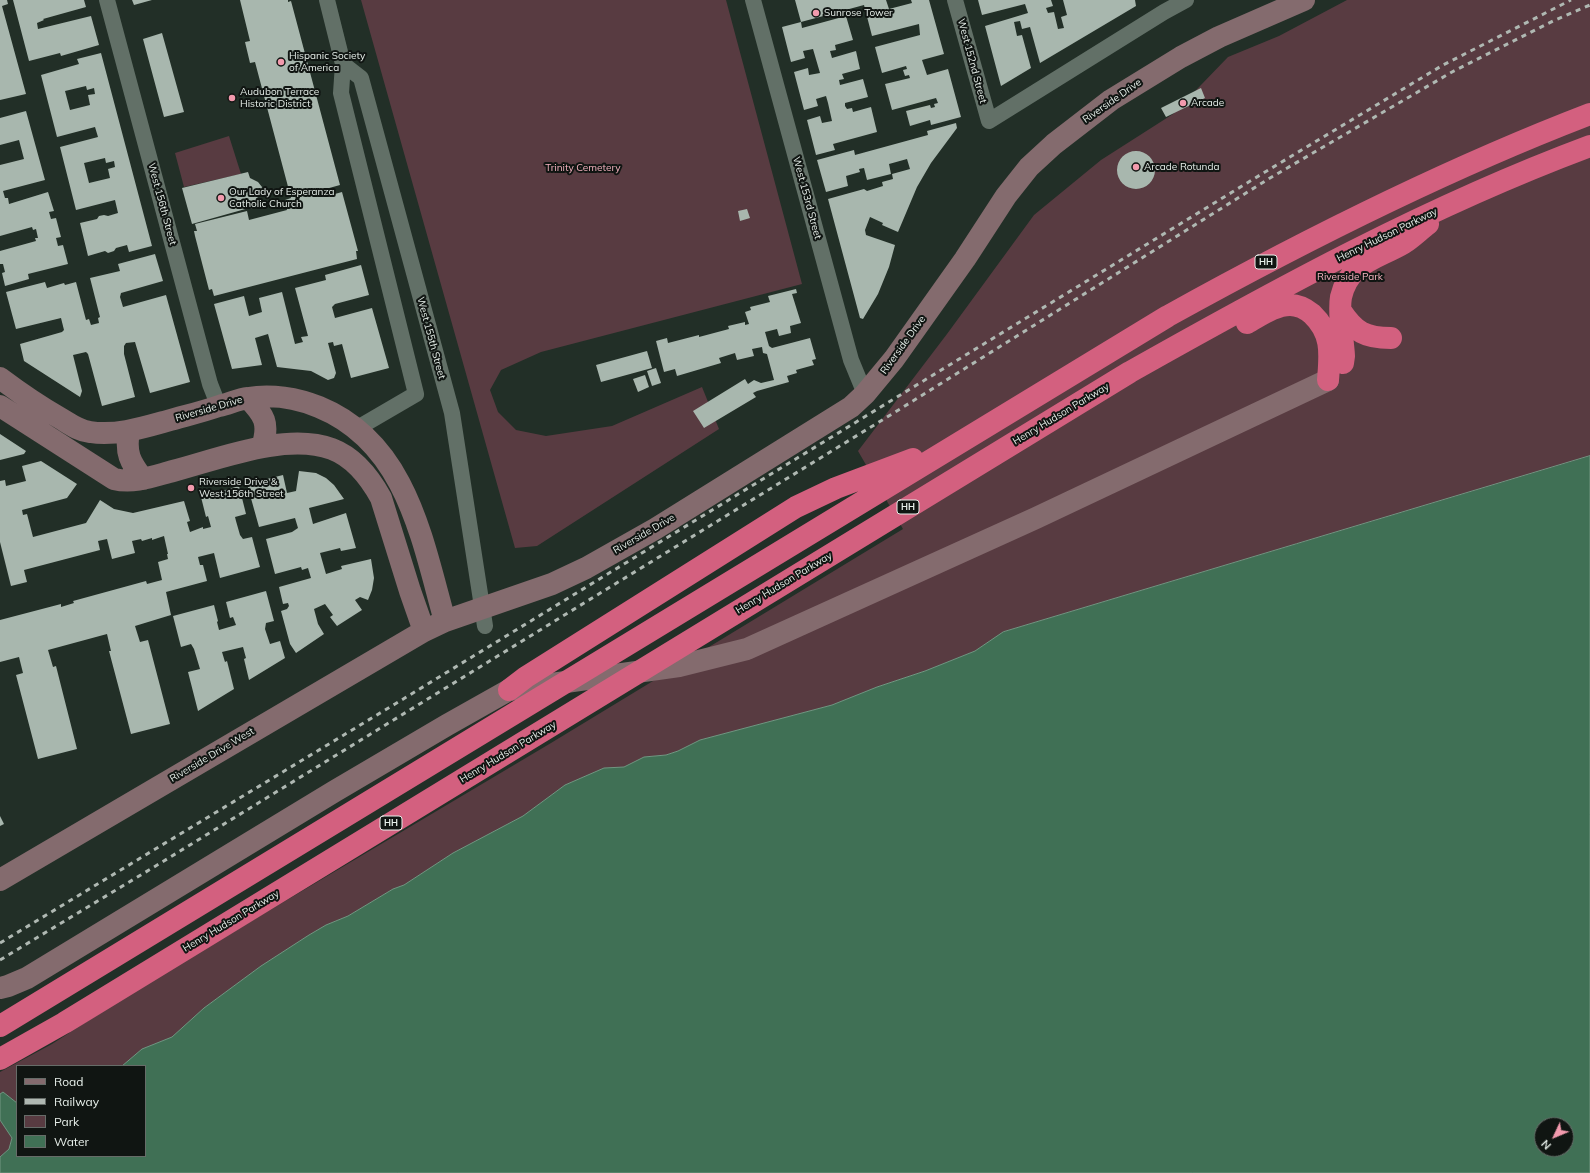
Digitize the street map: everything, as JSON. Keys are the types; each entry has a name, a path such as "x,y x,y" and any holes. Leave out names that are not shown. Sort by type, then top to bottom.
{"highway":[{"name":"HH","path":"0,1026 1168,316 1274,258 1384,202 1494,152 1590,114"},
{"name":"Henry Hudson Parkway","path":"0,1059 71,1018 1130,372 1299,278 1360,247 1456,201 1590,146"},
{"path":"1328,380 1339,371 1344,356 1341,298 1352,274 1358,266 1404,243 1456,201"},
{"path":"1130,372 1213,342 1271,311 1289,305 1299,306 1309,312 1318,320 1324,329 1330,351 1328,380"},
{"path":"1341,311 1349,323 1366,336 1391,338"},
{"path":"509,690 539,668 796,507 860,478 959,442"}],"main road":[{"name":"Riverside Drive","path":"424,631 445,622 552,584 586,568 655,529 851,407 865,394 882,374 965,259 1006,196 1029,167 1054,144 1112,100 1182,57 1220,37 1304,0"},
{"name":"Riverside Drive","path":"0,378 32,402 78,429 89,432 101,433 129,431 248,398 278,397 309,403 338,416 356,429 379,451 390,466 406,495 422,542 445,622"},
{"path":"475,709 503,701 681,679 725,664 747,649 1036,518 1328,380"},
{"path":"248,398 263,415 265,422 266,435 262,447"},
{"path":"0,406 114,479 121,481 143,479 262,447 292,443 321,446 333,450 356,465 374,486 381,498 424,631"},
{"path":"129,431 126,444 128,457 143,479"},
{"name":"Riverside Drive West","path":"0,880 424,631"},
{"path":"0,988 27,978 335,791 509,690 679,666 747,649"}],"street":[{"name":"West 156th Street","path":"107,0 210,384 219,407"},
{"path":"326,0 343,64 341,93 416,394 356,429"},
{"name":"West 153rd Street","path":"753,0 851,360 865,394"},
{"name":"West 152nd Street","path":"955,0 989,121 1162,6"},
{"path":"1162,6 1186,0"},
{"name":"West 155th Street","path":"343,64 361,78 452,413 485,626"}],"green space":[{"name":"Trinity Cemetery","path":"361,0 726,0 802,284 541,352 501,370 490,390 498,412 516,430 546,436 612,426 702,387 719,429 537,546 515,548"},
{"name":"Riverside Park","path":"1347,0 1590,0 1590,456 1003,632 975,651 832,705 700,740 678,751 666,755 644,757 624,767 604,768 565,785 523,816 453,853 404,885 393,889 348,916 326,925 309,935 261,966 204,1008 172,1037 142,1049 123,1065 16,1065 16,1102 3,1092 0,1094 0,1072 52,1044 144,985 551,743 903,529 858,451 947,334 1034,215 1101,160 1173,114 1228,57 1279,36"},
{"path":"229,136 241,174 184,187 175,153"},
{"path":"0,1120 12,1138 9,1149 0,1157"}],"water":[{"path":"1590,456 1590,1173 0,1173 0,1157 9,1149 12,1138 0,1120 0,1094 3,1092 16,1102 16,1157 146,1157 146,1065 123,1065 142,1049 172,1037 204,1008 261,966 309,935 326,925 348,916 393,889 404,885 453,853 523,816 565,785 604,768 624,767 644,757 666,755 678,751 700,740 832,705 877,687 925,671 975,651 1003,632"}],"building":[{"path":"0,0 7,0 8,4 2,6 26,94 0,100"},
{"path":"13,0 84,0 86,7 43,19 44,20 37,23 38,29 91,16 99,45 61,56 60,53 29,61"},
{"path":"132,0 152,0 134,5"},
{"path":"240,0 291,1 340,185 322,190 324,197 342,192 358,251 356,251 357,259 214,296 212,289 209,290 195,236 194,231 197,231 195,224 247,211 249,220 287,210 285,200 291,198 255,62 250,63 245,42 250,41"},
{"path":"795,0 886,0 889,9 912,3 911,0 929,0 944,54 922,60 927,75 948,69 961,117 931,125 930,120 910,126 906,111 930,105 931,108 935,107 934,104 938,103 936,98 892,110 885,84 910,78 909,75 905,76 903,70 907,69 906,66 882,73 875,47 920,35 919,24 872,36 864,5 801,22"},
{"path":"978,0 1051,0 1053,6 1046,8 1048,13 1054,12 1058,29 1064,28 1061,17 1067,15 1063,0 1135,0 1136,6 1040,63 1030,27 1022,29 1020,21 1014,22 1017,36 1022,35 1031,68 1001,86 985,26 1028,13 1025,4 982,15"},
{"path":"846,16 853,40 835,45 836,50 830,51 832,58 856,51 860,69 842,74 844,79 839,80 840,85 863,79 868,97 845,103 845,106 847,109 852,108 853,112 871,107 877,132 833,144 835,150 816,155 807,120 820,116 822,123 832,121 828,103 826,96 816,99 818,106 804,110 794,72 808,68 809,75 820,73 813,49 803,51 805,58 791,62 782,27 801,22 802,28"},
{"path":"162,33 184,112 164,117 143,39"},
{"path":"101,53 152,246 129,252 127,245 116,248 114,251 108,253 105,251 88,256 80,223 97,219 99,216 108,216 118,213 115,200 76,210 60,147 98,137 95,127 57,137 41,75 79,64 77,59","holes":["86,86 87,90 94,88 95,94 88,95 90,105 70,110 65,91","105,158 106,163 114,161 115,167 108,169 110,178 89,183 84,163"]},
{"name":"Arcade","path":"1201,88 1205,98 1166,117 1161,108"},
{"path":"26,111 45,180 3,191 5,198 8,198 9,204 48,192 54,211 49,212 51,219 56,218 61,237 56,238 58,246 63,245 68,264 28,274 29,279 5,286 2,273 5,272 3,264 0,264 0,251 36,241 35,238 38,238 36,229 33,230 32,227 0,236 0,165 24,159 19,140 0,145 0,118"},
{"path":"956,123 957,128 931,163 917,187 898,232 882,225 883,223 870,217 865,230 866,235 895,245 889,267 878,294 863,319 860,318 828,199 864,189 867,191 883,186 882,182 893,179 892,174 910,169 907,159 889,164 891,174 867,180 864,168 859,169 860,172 846,176 848,186 826,192 817,160 854,150 855,155 928,135 927,131"},
{"name":"Arcade Rotunda","path":"1132,151 1140,151 1147,154 1152,159 1155,170 1152,181 1147,186 1140,189 1132,189 1125,186 1120,181 1117,174 1117,166 1120,159 1125,154"},
{"name":"Our Lady of Esperanza Catholic Church","path":"248,172 250,178 258,182 262,187 260,195 256,199 258,207 249,208 192,224 182,188"},
{"path":"747,209 750,218 740,221 738,211"},
{"path":"155,254 163,281 121,293 120,297 123,307 166,295 190,382 150,393 135,342 126,343 124,346 124,354 135,397 102,406 88,354 86,352 73,355 82,391 80,397 24,361 20,344 62,332 64,330 61,318 16,329 6,292 45,282 47,288 64,283 65,285 76,282 86,320 89,319 91,325 99,323 98,318 100,317 90,278 120,271 118,264"},
{"path":"361,265 369,295 335,304 332,307 335,318 372,308 389,368 351,378 342,344 334,346 333,342 328,343 336,373 334,378 328,380 311,371 277,367 268,334 255,338 262,365 232,369 214,304 244,296 249,316 262,312 259,298 282,292 295,344 303,342 301,337 308,336 295,288 326,280 325,275"},
{"path":"796,289 797,293 792,294 801,323 790,326 791,333 779,336 777,329 765,332 769,346 772,348 810,338 816,359 812,360 814,365 796,370 797,373 787,376 789,382 753,393 756,397 704,428 693,411 745,379 748,384 754,380 761,383 774,380 767,354 763,353 762,347 752,349 754,356 737,360 735,353 719,358 721,363 677,376 675,369 664,372 656,341 667,338 668,343 729,329 728,326 745,322 745,325 749,324 745,312 751,310 750,307 770,302 768,296"},
{"path":"647,351 652,368 601,382 596,365"},
{"path":"656,368 661,383 652,386 647,371"},
{"path":"645,375 649,387 638,392 633,379"},
{"path":"0,434 26,451 24,454 0,460"},
{"path":"41,461 77,484 67,498 22,510 23,515 27,514 33,537 86,523 100,500 114,509 133,513 184,501 190,521 187,522 190,532 203,527 203,529 211,527 208,516 206,517 201,497 239,486 246,514 235,517 236,521 240,535 243,539 252,537 260,567 220,578 214,553 198,557 200,565 203,565 207,581 166,592 171,615 135,626 140,642 148,640 170,724 131,734 109,651 111,651 107,634 48,650 53,667 56,666 77,749 38,759 16,675 23,673 19,657 0,662 0,620 61,604 61,607 74,603 73,601 146,581 147,584 162,580 158,562 168,559 164,536 152,540 152,538 142,541 141,539 132,541 135,553 112,559 107,539 98,541 100,550 24,570 27,582 11,586 0,542 0,481 5,480 6,486 26,481 22,466"},
{"path":"299,471 316,473 326,478 334,485 344,499 309,508 313,524 346,513 356,548 341,551 340,548 320,553 326,574 342,569 341,566 371,559 374,578 372,590 368,600 360,597 355,600 362,610 337,626 330,617 333,615 325,604 314,609 318,624 324,634 296,653 290,644 281,611 287,609 289,606 288,603 283,604 279,587 311,578 308,568 302,570 301,567 275,574 266,539 292,532 298,528 295,518 259,527 247,484 283,475 287,493 296,491"},
{"path":"266,591 274,621 266,623 265,629 270,644 280,641 285,658 249,680 243,647 222,652 225,662 227,661 234,689 198,711 188,672 200,669 191,644 181,647 173,616 214,605 219,630 236,625 233,617 230,618 226,602"},
{"path":"0,816 4,824 0,826"}],"railway":[{"path":"0,943 1443,65 1571,0"},
{"path":"0,960 892,414 1270,178 1452,72 1553,21 1590,5"}],"place":[{"name":"Sunrose Tower","path":"816,13"},
{"name":"Hispanic Society of America","path":"281,62"},
{"name":"Audubon Terrace Historic District","path":"232,98"},
{"name":"Arcade","path":"1183,103"},
{"name":"Arcade Rotunda","path":"1136,167"},
{"name":"Our Lady of Esperanza Catholic Church","path":"221,198"},
{"name":"Riverside Drive & West 156th Street","path":"191,488"}]}
